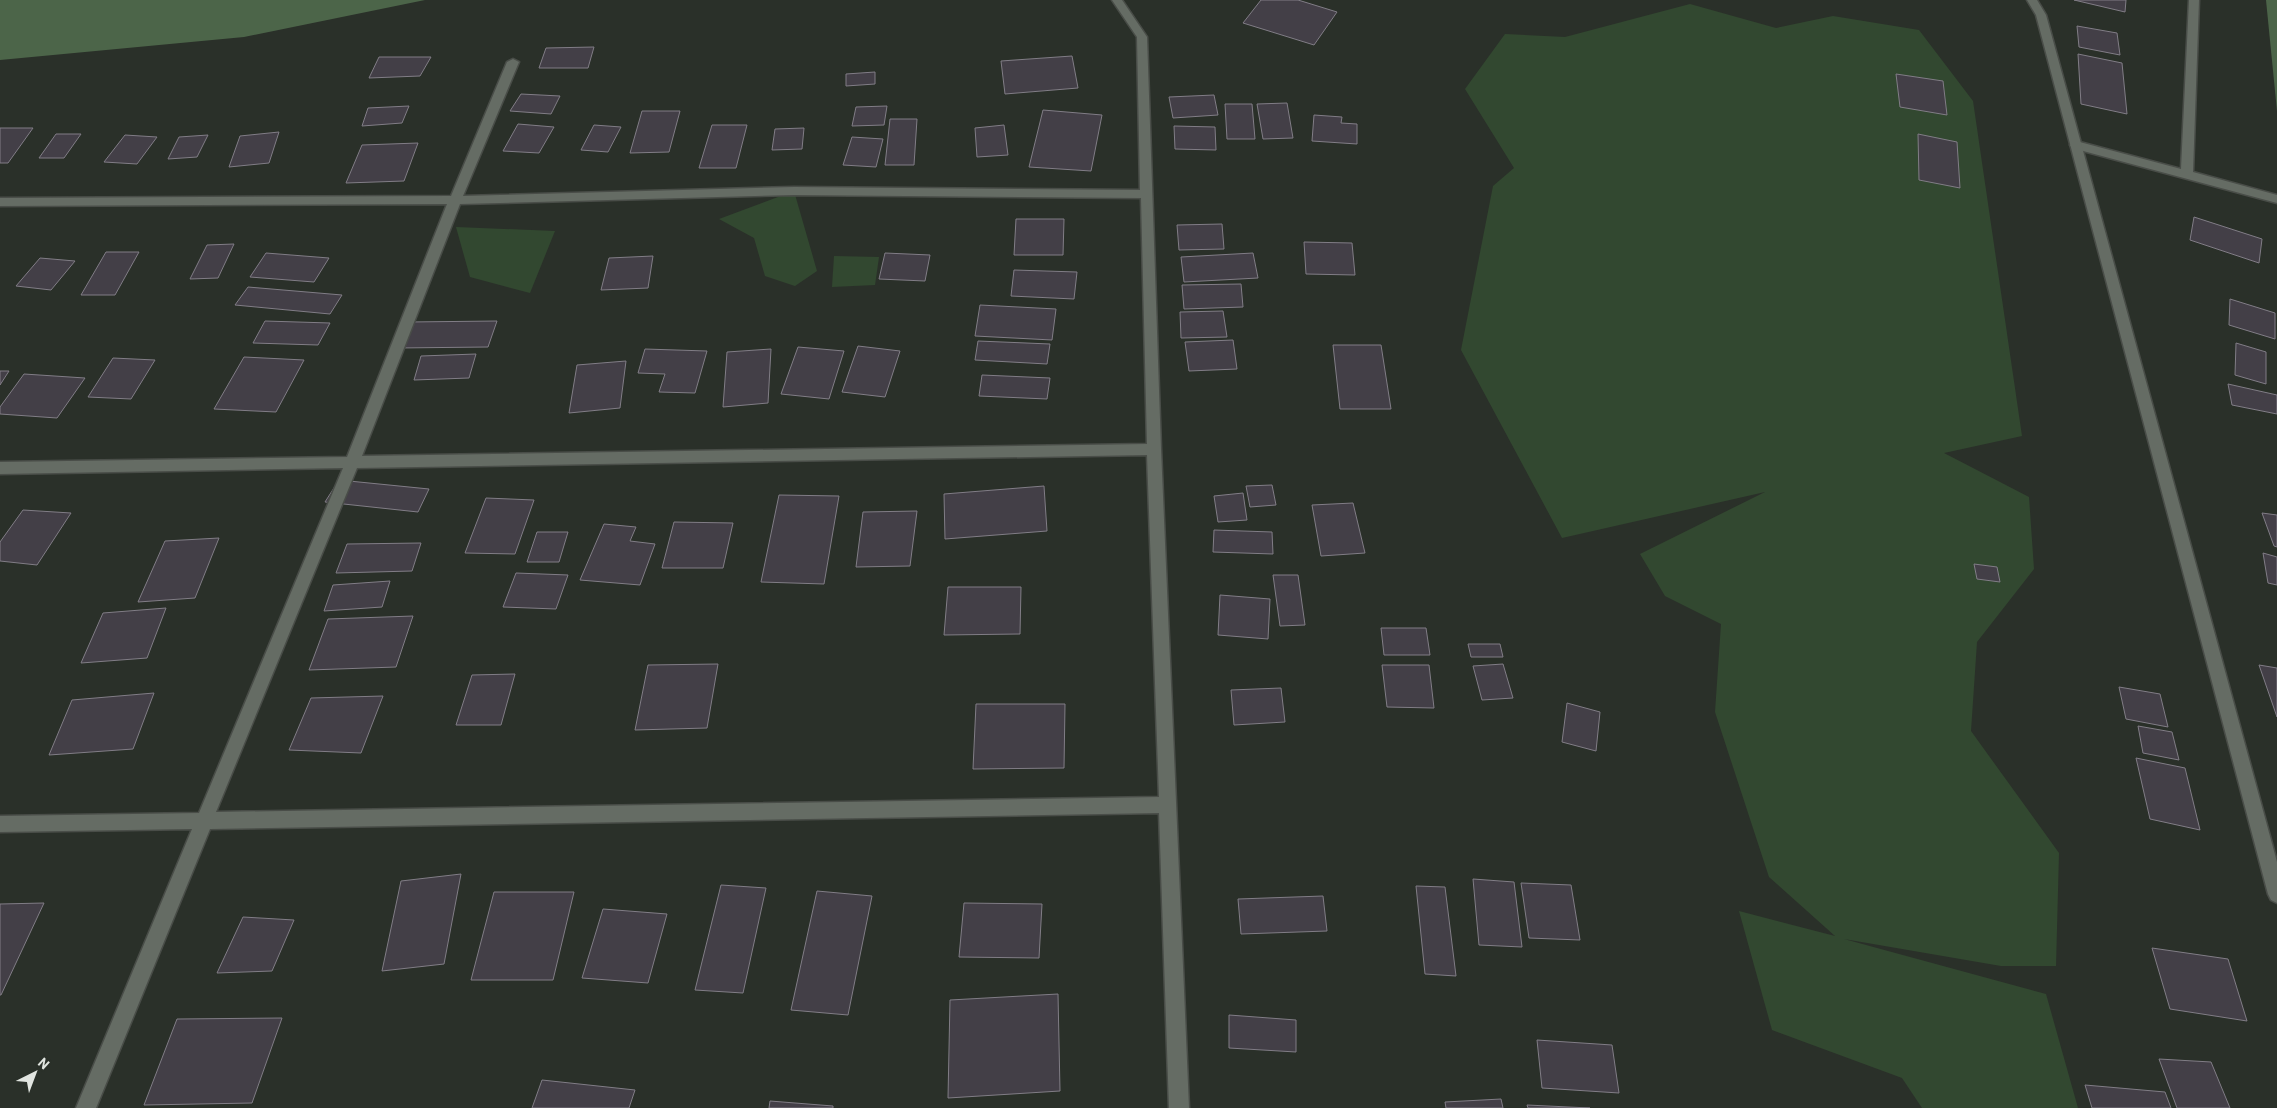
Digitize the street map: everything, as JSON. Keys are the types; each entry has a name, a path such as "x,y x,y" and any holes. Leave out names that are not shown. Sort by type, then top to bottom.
{"street":[{"path":"1117,0 1142,37 1154,449 1179,1108"},
{"path":"2032,0 2041,15 2277,894"},
{"path":"2187,175 2194,0"},
{"path":"86,1108 352,463 455,200 513,62"},
{"path":"2076,146 2277,199"},
{"path":"0,202 455,200 794,191 1146,194"},
{"path":"0,468 1154,449"},
{"path":"0,824 1168,805"}],"shaded area":[{"path":"0,0 425,0 244,37 0,60"},
{"path":"2266,0 2277,0 2277,111"},
{"path":"1690,4 1776,28 1833,16 1919,30 1973,101 2022,436 1944,453 2029,497 2034,569 1977,642 1971,731 2059,853 2056,966 2001,966 1844,939 2046,994 2078,1108 1922,1108 1902,1078 1772,1030 1739,911 1835,936 1769,877 1715,712 1721,624 1665,596 1640,554 1765,492 1562,538 1461,350 1493,186 1514,168 1465,89 1505,34 1565,37"},
{"path":"794,191 817,271 795,286 765,276 754,238 719,219"},
{"path":"456,227 555,231 530,293 470,277"},
{"path":"834,256 879,257 875,285 832,287"}],"building":[{"path":"1261,0 1298,0 1337,12 1314,45 1243,23"},
{"path":"2074,0 2126,0 2125,12"},
{"path":"2077,26 2117,33 2120,55 2079,47"},
{"path":"594,47 588,68 539,68 546,48"},
{"path":"2078,54 2122,63 2127,114 2081,104"},
{"path":"1072,56 1078,88 1005,94 1001,61"},
{"path":"379,57 431,57 420,76 369,78"},
{"path":"875,72 875,84 846,86 846,74"},
{"path":"1896,74 1943,81 1947,115 1900,107"},
{"path":"521,94 560,96 551,114 510,111"},
{"path":"1214,95 1218,115 1173,118 1169,97"},
{"path":"1287,103 1293,138 1263,139 1257,104"},
{"path":"1225,104 1252,104 1255,139 1227,139"},
{"path":"409,106 402,123 362,126 368,108"},
{"path":"887,106 884,125 852,126 856,107"},
{"path":"1043,110 1102,115 1091,171 1029,167"},
{"path":"642,111 680,111 669,152 630,153"},
{"path":"1314,115 1342,117 1341,123 1357,124 1357,144 1312,141"},
{"path":"890,119 917,119 914,165 885,165"},
{"path":"518,124 554,127 539,153 503,151"},
{"path":"594,125 621,127 608,152 581,150"},
{"path":"712,125 747,125 736,168 699,168"},
{"path":"1004,125 1008,155 977,157 975,128"},
{"path":"1174,126 1215,127 1216,150 1175,149"},
{"path":"0,128 33,128 8,163 0,163"},
{"path":"804,128 802,149 772,150 775,129"},
{"path":"279,132 269,163 229,167 240,136"},
{"path":"56,134 81,134 64,158 39,158"},
{"path":"1918,134 1957,142 1960,188 1919,180"},
{"path":"125,135 157,137 137,164 104,162"},
{"path":"208,135 197,157 168,159 179,137"},
{"path":"852,137 883,139 876,167 843,165"},
{"path":"418,143 404,181 346,183 362,145"},
{"path":"2194,217 2262,239 2259,263 2190,240"},
{"path":"1016,219 1064,219 1063,255 1014,255"},
{"path":"1222,224 1224,249 1179,250 1177,225"},
{"path":"1304,242 1352,243 1355,275 1306,274"},
{"path":"234,244 218,278 190,279 207,245"},
{"path":"106,252 139,252 115,295 81,295"},
{"path":"266,253 329,258 314,282 250,277"},
{"path":"885,253 930,255 925,281 879,279"},
{"path":"1253,253 1258,278 1184,282 1181,257"},
{"path":"653,256 648,288 601,290 609,258"},
{"path":"40,258 75,261 51,290 16,286"},
{"path":"1014,270 1077,272 1074,299 1011,296"},
{"path":"1241,284 1243,307 1184,309 1182,285"},
{"path":"248,287 342,295 330,314 235,305"},
{"path":"2230,299 2275,313 2275,339 2229,325"},
{"path":"980,305 1056,309 1052,340 975,336"},
{"path":"1223,311 1227,337 1181,338 1180,312"},
{"path":"265,321 330,323 318,345 253,343"},
{"path":"497,321 488,347 397,348 408,322"},
{"path":"1233,340 1237,369 1189,371 1185,342"},
{"path":"978,341 1050,344 1047,364 975,360"},
{"path":"2236,343 2266,352 2266,384 2235,375"},
{"path":"1333,345 1381,345 1391,409 1340,409"},
{"path":"858,346 900,351 885,397 842,392"},
{"path":"798,347 844,351 829,399 781,394"},
{"path":"645,349 707,351 695,393 659,392 665,374 638,373"},
{"path":"771,349 768,403 723,407 727,352"},
{"path":"476,354 469,378 414,380 421,356"},
{"path":"244,357 304,360 276,412 214,409"},
{"path":"113,358 155,360 131,399 88,397"},
{"path":"626,361 620,408 569,413 577,365"},
{"path":"0,371 9,371 0,385"},
{"path":"24,374 85,378 57,418 0,414 0,407"},
{"path":"982,375 1050,378 1047,399 979,396"},
{"path":"2228,384 2277,395 2277,414 2232,405"},
{"path":"339,480 429,489 418,512 325,502"},
{"path":"1272,485 1276,505 1250,507 1246,486"},
{"path":"1044,486 1047,531 945,539 944,494"},
{"path":"1243,493 1247,520 1218,522 1214,496"},
{"path":"779,495 839,496 824,584 761,582"},
{"path":"486,498 534,500 515,554 465,553"},
{"path":"1353,503 1365,553 1321,556 1312,505"},
{"path":"23,510 71,513 37,565 0,561 0,542"},
{"path":"917,511 910,566 856,567 863,512"},
{"path":"2262,513 2277,515 2277,547 2274,546"},
{"path":"674,522 733,523 723,568 662,568"},
{"path":"604,524 636,527 630,541 655,544 640,585 580,580"},
{"path":"1214,530 1272,532 1273,554 1213,552"},
{"path":"537,532 568,532 559,562 527,562"},
{"path":"219,538 195,598 138,602 165,541"},
{"path":"421,543 412,571 336,573 347,544"},
{"path":"2263,553 2277,557 2277,585 2268,583"},
{"path":"1974,564 1997,567 2000,582 1977,579"},
{"path":"516,573 568,575 556,609 503,607"},
{"path":"1273,575 1298,575 1305,625 1280,626"},
{"path":"390,581 382,607 324,611 333,585"},
{"path":"948,587 1021,587 1020,634 944,635"},
{"path":"1220,595 1270,599 1268,639 1218,635"},
{"path":"166,608 147,658 81,663 103,613"},
{"path":"413,616 396,667 309,670 328,619"},
{"path":"1381,628 1426,628 1430,655 1384,655"},
{"path":"1468,644 1500,644 1503,657 1471,657"},
{"path":"718,664 707,728 635,730 648,665"},
{"path":"1503,664 1513,698 1482,700 1473,666"},
{"path":"1382,665 1429,665 1434,708 1387,707"},
{"path":"2259,665 2277,668 2277,717"},
{"path":"515,674 501,725 456,725 472,675"},
{"path":"2119,687 2160,694 2168,727 2126,719"},
{"path":"1281,688 1285,722 1234,725 1231,690"},
{"path":"154,693 133,749 49,755 72,700"},
{"path":"383,696 361,753 289,750 311,698"},
{"path":"1567,703 1600,712 1596,751 1562,742"},
{"path":"976,704 1065,704 1064,768 973,769"},
{"path":"2138,726 2172,732 2179,760 2143,753"},
{"path":"2136,758 2185,768 2200,830 2150,819"},
{"path":"461,874 444,964 382,971 401,881"},
{"path":"1473,879 1514,882 1522,947 1479,945"},
{"path":"1521,883 1571,885 1580,940 1529,938"},
{"path":"721,885 766,888 743,993 695,990"},
{"path":"1416,886 1445,887 1456,976 1425,974"},
{"path":"817,891 872,896 848,1015 791,1010"},
{"path":"494,892 574,892 553,980 471,980"},
{"path":"1323,896 1327,931 1241,934 1238,899"},
{"path":"44,903 1,995 0,995 0,904"},
{"path":"964,903 1042,904 1039,958 959,957"},
{"path":"603,909 667,914 648,983 582,978"},
{"path":"243,917 294,920 272,971 217,973"},
{"path":"2152,948 2228,959 2247,1021 2170,1009"},
{"path":"1058,994 1060,1091 948,1098 950,1000"},
{"path":"1229,1015 1296,1020 1296,1052 1229,1048"},
{"path":"282,1018 252,1103 144,1105 177,1019"},
{"path":"1537,1040 1612,1045 1619,1093 1542,1088"},
{"path":"2159,1059 2211,1062 2230,1108 2177,1108"},
{"path":"542,1080 635,1090 629,1108 532,1108"},
{"path":"2085,1085 2165,1092 2171,1108 2092,1108"},
{"path":"1501,1099 1503,1108 1446,1108 1445,1102"},
{"path":"770,1101 833,1106 833,1108 769,1108"},
{"path":"1527,1105 1590,1108 1528,1108"}]}
